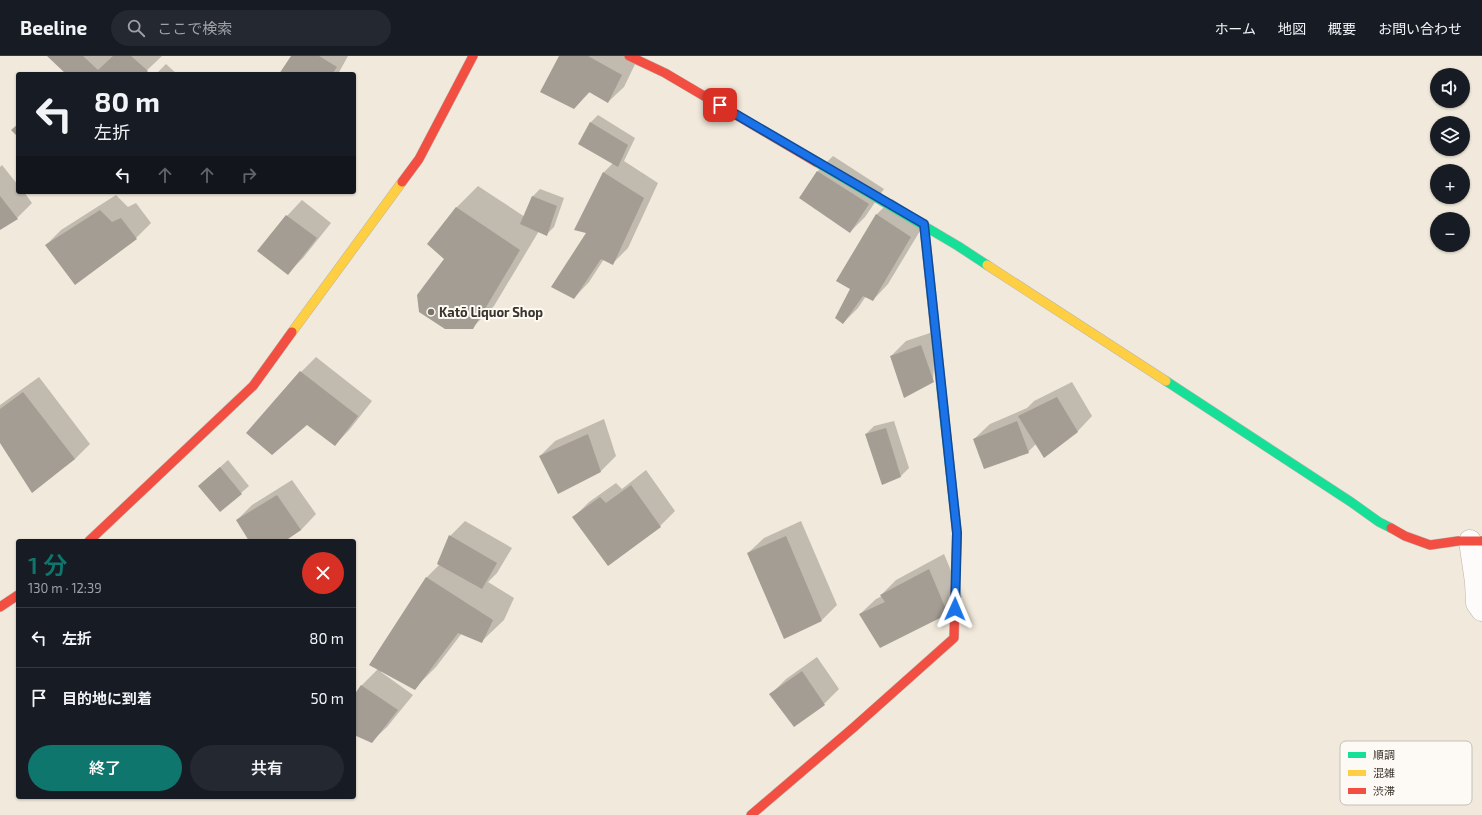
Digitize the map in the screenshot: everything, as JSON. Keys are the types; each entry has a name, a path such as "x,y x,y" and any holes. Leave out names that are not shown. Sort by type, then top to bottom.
{"street":[{"path":"90,539 253,386 419,159 473,56"},
{"path":"629,56 665,74 924,224 1331,489 1379,522 1405,536 1430,545 1476,541 1477,603 1482,610"},
{"path":"751,815 853,728 954,638 957,533 924,224"},
{"path":"0,607 16,596"}],"building":[{"path":"47,56 83,56 98,70 113,56 131,56 148,71 147,72 64,72"},
{"path":"291,56 319,56 337,67 333,72 280,72"},
{"path":"559,56 588,56 622,75 608,103 589,92 574,109 540,92"},
{"path":"590,122 628,145 618,167 578,144"},
{"path":"16,126 16,135 11,130"},
{"path":"817,171 869,204 850,233 799,198"},
{"path":"603,172 644,198 613,265 601,259 574,299 551,287 586,233 574,230"},
{"path":"0,196 18,219 0,230"},
{"path":"532,196 557,206 547,236 520,224"},
{"path":"456,207 520,250 473,329 445,329 419,312 417,295 444,259 427,244"},
{"path":"100,210 112,222 121,218 137,239 75,285 45,245"},
{"path":"876,214 911,237 873,301 863,296 843,324 835,318 850,289 836,281"},
{"path":"286,215 317,238 288,275 257,251"},
{"path":"921,345 934,382 904,398 890,356"},
{"path":"300,371 358,416 335,446 307,425 272,455 246,433"},
{"path":"23,392 75,459 32,493 0,443 0,409"},
{"path":"1057,397 1078,432 1044,458 1018,416"},
{"path":"1017,421 1029,453 984,469 973,439"},
{"path":"886,428 901,477 882,485 865,434"},
{"path":"588,434 601,472 558,494 539,456"},
{"path":"220,467 242,494 220,512 198,486"},
{"path":"631,485 661,527 608,566 572,517 600,497 606,503"},
{"path":"277,495 301,530 288,539 248,539 236,520"},
{"path":"449,535 497,563 482,589 437,564"},
{"path":"786,536 822,621 784,639 747,553"},
{"path":"929,569 948,614 880,648 859,614 885,602 880,595"},
{"path":"426,577 493,620 482,643 458,633 415,690 369,665"},
{"path":"802,671 825,705 794,727 769,694"},
{"path":"361,685 398,710 372,743 356,736 356,692"}],"traffic: fast":[{"path":"816,162 958,246 987,265"},
{"path":"1166,381 1351,502 1379,522 1391,528"},
{"path":"941,386 957,533 956,563"}],"traffic: slow":[{"path":"292,332 402,182"},
{"path":"924,224 941,386"},
{"path":"987,265 1166,381"}],"traffic: jam":[{"path":"402,182 419,159 473,56"},
{"path":"629,56 665,73 816,162"},
{"path":"91,539 253,386 292,332"},
{"path":"1391,528 1405,536 1430,545 1458,541 1482,541"},
{"path":"751,815 853,728 954,638 956,563"},
{"path":"0,607 16,596"}],"place":[{"name":"Katō Liquor Shop","path":"431,312"}],"route":[{"path":"720,105 924,224 957,533 955,609"}]}
